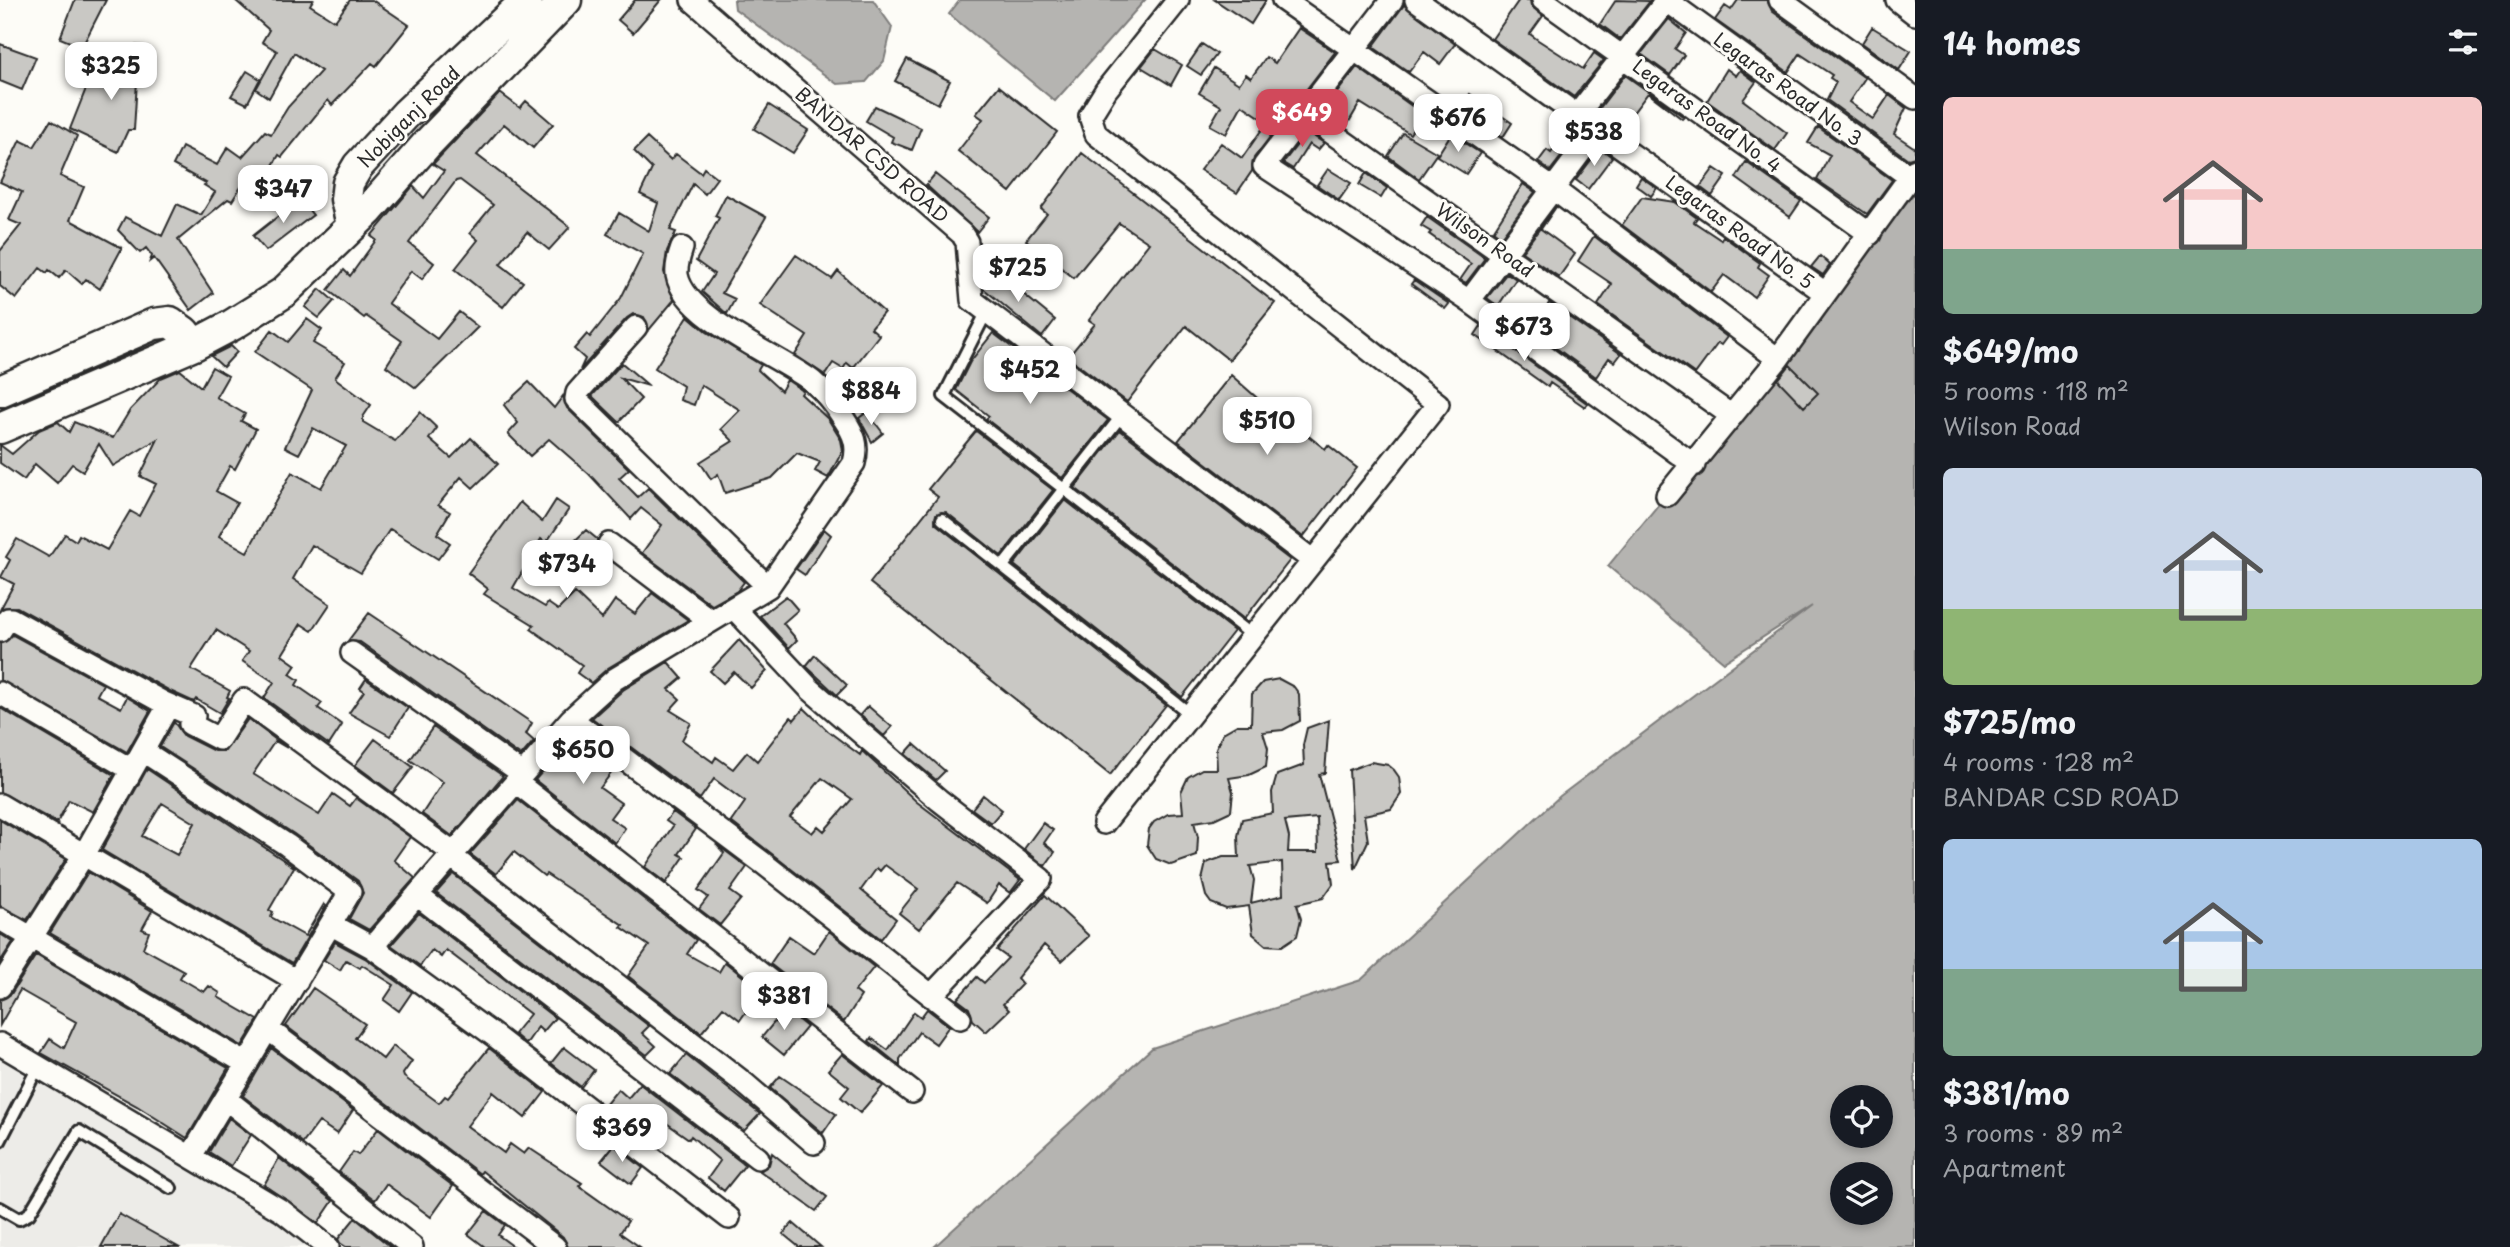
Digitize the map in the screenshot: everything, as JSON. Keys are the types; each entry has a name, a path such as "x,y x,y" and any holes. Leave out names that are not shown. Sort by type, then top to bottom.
{"main road":[{"name":"Nobiganj Road","path":"352,225 346,199 348,183 358,166 406,114 527,0"},
{"name":"Nobiganj Road","path":"0,428 194,345 232,326 283,293 352,225 566,0"},
{"path":"473,52 496,74"},
{"path":"2,388 154,324 170,322 184,332 194,345"}],"street":[{"name":"BANDAR CSD ROAD","path":"692,0 962,233 967,242 972,300 1312,560"},
{"path":"1104,823 1438,404 1096,134 1090,116 1101,98 1178,0"},
{"path":"1283,0 1552,188 1778,359"},
{"path":"1392,0 1264,166 1469,301 1694,465"},
{"name":"Legaras Road No. 5","path":"1416,0 1825,293"},
{"name":"Legaras Road No. 4","path":"1543,0 1870,234"},
{"path":"1577,115 1667,0"},
{"name":"Legaras Road No. 3","path":"1667,0 1913,173"},
{"path":"1780,0 1915,98"},
{"path":"1897,0 1915,14"},
{"name":"Wilson Road","path":"1305,114 1732,416"},
{"path":"1469,301 1598,129"},
{"path":"1667,495 1778,359 1913,173"},
{"path":"372,947 571,719 615,679 768,587 847,476 858,449 853,433 837,407 814,383 711,318 690,298 677,276 681,248"},
{"path":"635,327 577,393 576,399 768,587"},
{"path":"608,544 711,621"},
{"path":"734,608 810,689 939,800 1041,879 931,996"},
{"path":"0,631 8,619 11,619 164,704 194,716 191,724 219,739 244,700 452,855 744,1083 814,1143"},
{"path":"352,653 520,778 912,1092"},
{"path":"0,693 132,770"},
{"path":"0,987 85,853 167,708 164,704"},
{"path":"571,719 762,863 960,1018"},
{"path":"143,751 287,845 350,892 191,1156"},
{"path":"0,805 297,981"},
{"path":"417,895 758,1158"},
{"path":"0,919 247,1064"},
{"path":"332,925 372,947 507,1045 729,1218"},
{"path":"268,1029 555,1247"},
{"path":"0,1044 40,1065 282,1211 328,1247"},
{"path":"226,1099 412,1247"}],"lane":[{"path":"987,311 944,396 1065,487 1252,635"},
{"path":"1003,565 1122,415"},
{"path":"942,519 1189,713"},
{"path":"0,1142 40,1065"},
{"path":"0,1209 24,1219 79,1130 171,1188"}],"shaded area":[{"path":"734,0 873,0 892,27 884,61 866,82 837,84 735,9"},
{"path":"960,0 1145,0 1055,101 949,14"},
{"path":"1915,192 1915,1247 934,1247 1152,1048 1361,980 1560,796 1812,606 1724,662 1608,566"},
{"path":"0,1049 271,1213 319,1247 0,1247"}],"building":[{"path":"75,0 106,0 82,47 60,38"},
{"path":"235,0 313,0 310,5 335,21 350,0 372,0 409,25 376,66 372,63 332,105 328,100 282,157 279,155 268,174 259,169 247,190 241,187 232,201 228,199 178,240 213,293 191,310 154,258 150,261 152,256 146,248 140,253 118,230 125,217 162,236 177,204 201,215 215,192 204,185 206,183 173,165 182,147 217,165 228,147 242,157 265,131 271,134 288,107 321,71 294,53 269,98 256,89 277,51 262,42 269,30"},
{"path":"635,0 661,0 633,33 618,20"},
{"path":"1215,0 1266,0 1251,24"},
{"path":"1519,0 1530,0 1531,6 1543,16 1530,34 1538,40 1583,69 1594,53 1604,60 1574,97 1492,39"},
{"path":"1616,0 1650,1 1620,39 1600,24"},
{"path":"1738,0 1767,0 1772,11 1865,78 1849,102 1873,119 1889,95 1906,108 1894,134 1915,148 1915,157 1908,159 1827,100 1836,82 1830,78 1832,75 1800,54 1788,72 1715,20 1725,6 1731,10"},
{"path":"1404,5 1455,44 1440,64 1424,52 1409,72 1373,47"},
{"path":"1669,19 1686,33 1675,49 1684,55 1670,75 1641,54"},
{"path":"1872,27 1911,51 1899,70 1862,43"},
{"path":"1299,28 1335,52 1254,158 1252,171 1237,193 1200,170 1221,143 1242,158 1267,122 1242,105 1226,134 1210,125 1221,106 1199,93 1214,68 1239,84 1246,74 1251,78 1266,57 1275,63"},
{"path":"0,44 36,57 22,90 0,81"},
{"path":"1202,44 1217,54 1201,75 1187,66"},
{"path":"118,45 144,46 137,81 134,130 128,130 118,152 70,129 91,76 117,84"},
{"path":"1155,49 1182,65 1171,85 1141,67"},
{"path":"907,59 950,81 938,104 895,81"},
{"path":"1357,67 1423,114 1410,134 1360,103 1346,127 1323,111"},
{"path":"1727,69 1736,76 1740,70 1756,82 1743,100 1787,133 1775,150 1707,101"},
{"path":"247,71 260,79 247,104 231,96"},
{"path":"1625,75 1684,117 1682,119 1648,93 1620,130 1596,113"},
{"path":"999,86 1057,132 1010,192 958,151 983,119 976,114"},
{"path":"500,93 520,108 526,101 553,124 533,148 504,124 477,155 570,227 549,250 527,232 500,264 523,282 503,307 455,269 478,240 470,233 493,205 460,180 456,181 409,243 434,263 422,279 411,271 388,303 437,339 459,312 478,327 416,388 386,366 402,341 366,316 364,318 328,290 344,270 350,276 376,240 371,236 413,186 424,198 444,171 433,164"},
{"path":"1470,94 1512,123 1503,137 1460,108"},
{"path":"769,105 808,130 793,153 754,129"},
{"path":"875,106 921,128 912,150 891,142 893,137 866,121"},
{"path":"51,120 77,136 60,176 84,187 70,220 122,248 100,289 86,279 82,284 66,270 59,278 49,270 47,273 40,268 16,299 0,286 0,251 21,225 9,220 22,192 0,182 20,140 34,147"},
{"path":"1818,127 1892,180 1867,214 1817,180 1830,155 1808,143"},
{"path":"1307,132 1324,143 1318,150 1309,144 1293,169 1283,163"},
{"path":"1403,133 1437,153 1419,179 1388,156"},
{"path":"1565,133 1574,140 1550,171 1538,162 1547,150 1551,153"},
{"path":"1451,134 1480,153 1466,174 1437,156"},
{"path":"647,138 671,160 676,154 701,173 704,168 717,178 705,194 693,184 670,230 676,232 667,251 664,272 674,300 649,330 644,317 633,314 627,318 580,370 585,359 574,349 587,334 590,337 621,298 643,254 607,234 619,213 649,231 658,203 640,194 652,169 634,151"},
{"path":"1600,148 1612,157 1588,189 1576,180"},
{"path":"1082,153 1275,303 1229,360 1186,326 1127,402 1068,357 1095,324 1089,320 1149,243 1119,223 1074,278 1026,240 1047,214 1041,209"},
{"path":"1746,162 1801,201 1790,217 1736,178"},
{"path":"1714,168 1726,176 1712,196 1700,187"},
{"path":"1328,169 1351,183 1339,200 1317,185"},
{"path":"1366,173 1387,188 1381,198 1359,185"},
{"path":"935,174 989,217 977,232 926,185"},
{"path":"1641,177 1657,188 1651,196 1636,185"},
{"path":"1523,184 1535,192 1501,237 1493,231"},
{"path":"726,195 766,217 722,293 735,299 727,314 702,292 714,274 696,261 719,218 715,216"},
{"path":"1642,197 1675,202 1697,218 1694,222 1721,240 1723,236 1760,263 1758,267 1769,275 1754,297 1724,275 1711,292 1622,225"},
{"path":"300,199 313,215 266,251 253,236"},
{"path":"1556,207 1541,229 1575,254 1559,277 1522,252"},
{"path":"1427,217 1485,258 1466,283 1460,280 1471,264 1421,226"},
{"path":"1594,236 1727,337 1721,345 1718,343 1695,374 1598,305 1612,284 1578,261"},
{"path":"796,255 832,279 838,271 884,312 871,328 879,335 853,368 847,363 843,369 833,363 825,375 795,355 807,336 760,305"},
{"path":"1820,256 1830,265 1823,275 1811,267"},
{"path":"994,270 1055,320 1042,337 984,289 984,283"},
{"path":"1507,273 1516,279 1498,306 1487,298"},
{"path":"1414,280 1449,304 1445,309 1411,284"},
{"path":"320,289 334,301 319,318 305,307"},
{"path":"1549,303 1621,354 1615,362 1609,358 1596,377 1534,332"},
{"path":"688,316 707,332 761,365 758,370 781,391 787,380 803,391 801,394 828,419 841,440 843,450 828,478 815,471 820,462 797,453 772,478 725,493 718,474 711,479 700,462 733,441 721,429 740,410 701,385 694,405 680,400 683,386 655,368"},
{"path":"307,319 322,330 313,343 345,362 335,378 371,405 363,417 363,422 395,441 420,412 437,428 429,439 451,458 471,438 498,464 473,488 461,477 438,505 450,512 437,534 450,543 438,559 390,529 361,573 312,545 293,579 330,604 312,631 301,624 282,655 296,665 290,674 299,680 296,685 322,703 318,708 342,725 329,745 264,698 274,682 242,661 249,651 216,630 191,669 230,691 220,713 196,699 194,702 170,691 17,607 1,608 14,584 1,577 10,560 6,557 17,539 49,557 65,534 76,541 79,535 107,550 130,511 139,516 156,484 140,476 158,439 113,466 99,444 83,471 72,464 57,483 35,464 24,480 0,463 0,445 12,454 39,430 58,422 69,432 74,422 113,438 130,410 161,378 180,370 201,387 212,367 228,376 216,397 245,414 241,421 256,429 235,469 230,466 216,491 237,503 219,536 247,552 292,472 321,488 346,446 313,428 299,454 285,447 312,390 255,352 272,330 288,342"},
{"path":"1481,326 1588,404 1585,407 1550,383 1548,387 1475,335"},
{"path":"993,333 1108,420 1062,478 986,419 989,416 956,390 970,362"},
{"path":"231,346 237,352 223,367 211,356"},
{"path":"622,363 649,386 621,378 641,399 619,422 592,396"},
{"path":"1790,365 1818,393 1804,407 1778,380"},
{"path":"1231,375 1289,426 1292,423 1325,449 1328,445 1357,468 1303,537 1178,441"},
{"path":"529,382 554,408 563,396 567,408 629,469 619,478 638,497 648,488 744,582 737,591 712,605 642,553 662,525 641,508 631,519 589,474 549,439 530,456 508,434 518,423 504,405"},
{"path":"867,412 883,433 872,442 859,418"},
{"path":"1120,430 1290,560 1244,619 1075,488"},
{"path":"976,431 1053,490 1001,556 946,512 936,514 935,523 1166,705 1110,775 870,583 938,497 928,489"},
{"path":"556,500 569,509 546,543 541,539 513,588 545,607 548,603 558,610 575,593 602,619 615,600 635,614 652,593 688,620 608,668 591,683 577,673 582,665 531,629 534,625 484,594 488,589 468,573 520,502 542,522"},
{"path":"1065,500 1234,631 1182,697 1014,565"},
{"path":"824,529 831,535 805,575 796,569"},
{"path":"586,530 597,539 598,550 593,555 589,552 581,565 562,553"},
{"path":"786,596 798,610 783,623 797,640 789,648 760,616"},
{"path":"369,613 532,723 526,734 534,741 521,756 360,642 348,641"},
{"path":"13,635 103,684 97,695 121,708 127,697 150,711 127,752 0,680 0,644"},
{"path":"739,640 767,671 751,688 734,672 723,683 710,671"},
{"path":"815,655 847,685 837,695 806,666"},
{"path":"668,662 682,678 669,689 680,699 670,710 691,723 682,740 713,762 716,757 733,769 747,752 757,761 791,717 794,720 804,708 828,731 860,755 862,751 917,802 1020,880 1010,893 999,885 987,903 957,883 919,929 899,913 918,889 885,865 880,871 877,868 861,890 896,919 881,939 731,822 745,802 714,779 700,799 592,718 623,690","holes":["822,778 852,799 824,831 818,826 812,833 790,817"]},
{"path":"366,679 408,708 390,736 349,713 364,691 360,688"},
{"path":"1279,679 1294,687 1299,694 1300,721 1283,730 1263,732 1268,748 1266,767 1249,775 1229,778 1233,792 1231,811 1214,819 1194,822 1198,837 1197,856 1171,865 1156,859 1147,845 1149,829 1154,822 1168,814 1183,813 1181,792 1188,777 1202,769 1217,769 1216,748 1223,733 1237,725 1251,725 1252,694 1263,682"},
{"path":"868,706 892,727 884,736 860,715"},
{"path":"0,708 114,775 93,812 69,800 57,823 0,792"},
{"path":"248,719 287,748 275,741 253,774 319,815 333,794 350,806 356,798 410,837 394,860 415,878 369,930 349,919 363,893 358,881 294,834 160,747 174,722 184,736 214,751 225,751"},
{"path":"1329,720 1325,773 1319,774 1341,860 1330,861 1333,884 1323,898 1297,904 1301,919 1297,936 1282,946 1266,945 1253,934 1249,906 1226,909 1211,903 1206,896 1202,880 1206,863 1223,857 1239,857 1238,836 1242,819 1273,813 1272,792 1277,775 1304,765 1303,745 1307,728","holes":["1317,818 1318,852 1288,852 1289,837 1285,821","1282,862 1283,895 1251,903 1254,880 1250,866"]},
{"path":"433,727 503,776 452,836 422,814 443,782 410,760"},
{"path":"573,737 615,768 600,788 621,803 610,818 625,828 615,843 535,780"},
{"path":"375,739 413,767 393,793 355,765"},
{"path":"914,744 945,771 936,780 905,754"},
{"path":"1371,762 1388,765 1394,770 1399,777 1401,794 1391,809 1364,815 1368,841 1355,869 1349,770"},
{"path":"147,769 294,867 269,910 273,912 271,917 305,936 324,904 326,906 292,963 102,850","holes":["162,803 195,823 177,855 142,836"]},
{"path":"983,795 1002,810 991,823 972,809"},
{"path":"518,800 696,940 687,954 719,972 725,962 761,991 740,1020 723,1007 701,1033 628,976 649,946 621,927 623,925 546,874 544,876 514,852 496,874 470,854"},
{"path":"673,812 696,829 679,854 684,857 666,883 645,867 673,826 666,821"},
{"path":"0,820 66,859 27,920 0,906"},
{"path":"1043,823 1053,830 1044,843 1055,852 1045,866 1024,849"},
{"path":"716,844 747,867 730,891 741,899 720,925 699,909 708,897 698,890 724,853"},
{"path":"88,872 152,911 142,929 149,932 143,948 184,971 180,978 204,992 209,986 220,993 218,997 258,1020 242,1046 50,933"},
{"path":"453,874 649,1026 642,1033 656,1046 647,1055 436,893"},
{"path":"1045,895 1089,936 1062,961 1044,945 1017,978 1022,984 1003,1004 1009,1010 986,1032 973,1020 969,1008 957,999 977,977 984,983 1008,958 997,950"},
{"path":"419,913 555,1018 543,1032 538,1027 526,1044 514,1034 530,1014 446,950 441,957 432,950 420,966 391,945"},
{"path":"829,931 874,967 855,991 861,996 844,1022 770,964 789,936 814,953"},
{"path":"0,934 13,942 0,962"},
{"path":"335,942 365,958 412,992 399,1011 384,1000 394,985 362,965 360,968 346,960 340,970 324,960"},
{"path":"36,955 228,1068 187,1138 137,1106 41,1053 50,1039 64,1048 76,1022 20,990 0,1025 0,1000 11,994"},
{"path":"313,988 365,1024 355,1038 383,1059 393,1046 412,1061 403,1074 404,1077 439,1103 445,1096 448,1098 489,1048 545,1092 525,1118 493,1092 467,1126 504,1153 510,1144 524,1154 529,1148 582,1183 579,1186 628,1221 620,1233 640,1247 568,1247 563,1237 482,1171 480,1174 286,1026"},
{"path":"785,1009 807,1027 784,1055 762,1037"},
{"path":"927,1009 949,1026 936,1044 919,1032 900,1059 900,1066 869,1041 871,1038 888,1050 914,1012 921,1017"},
{"path":"564,1047 594,1070 581,1087 551,1063"},
{"path":"271,1048 353,1110 337,1134 319,1122 303,1143 243,1096"},
{"path":"842,1054 883,1086 860,1113 841,1097 849,1087 828,1070"},
{"path":"686,1055 760,1114 744,1131 670,1074"},
{"path":"780,1076 836,1114 823,1133 770,1088"},
{"path":"640,1084 745,1165 724,1191 708,1178 720,1161 691,1136 689,1139 662,1120 648,1139 605,1105 618,1089 628,1098"},
{"path":"229,1118 251,1135 231,1166 209,1152"},
{"path":"378,1129 453,1186 431,1217 386,1184 375,1200 339,1172 353,1152 358,1155"},
{"path":"614,1145 643,1168 631,1184 601,1161"},
{"path":"772,1153 827,1197 816,1211 760,1171 769,1165"},
{"path":"279,1158 333,1201 318,1223 264,1185"},
{"path":"486,1211 505,1225 498,1235 514,1247 485,1247 468,1234"},
{"path":"119,1214 178,1247 101,1247"},
{"path":"355,1218 391,1247 346,1247 340,1243 338,1239"},
{"path":"793,1223 821,1247 799,1247 783,1234"}]}
